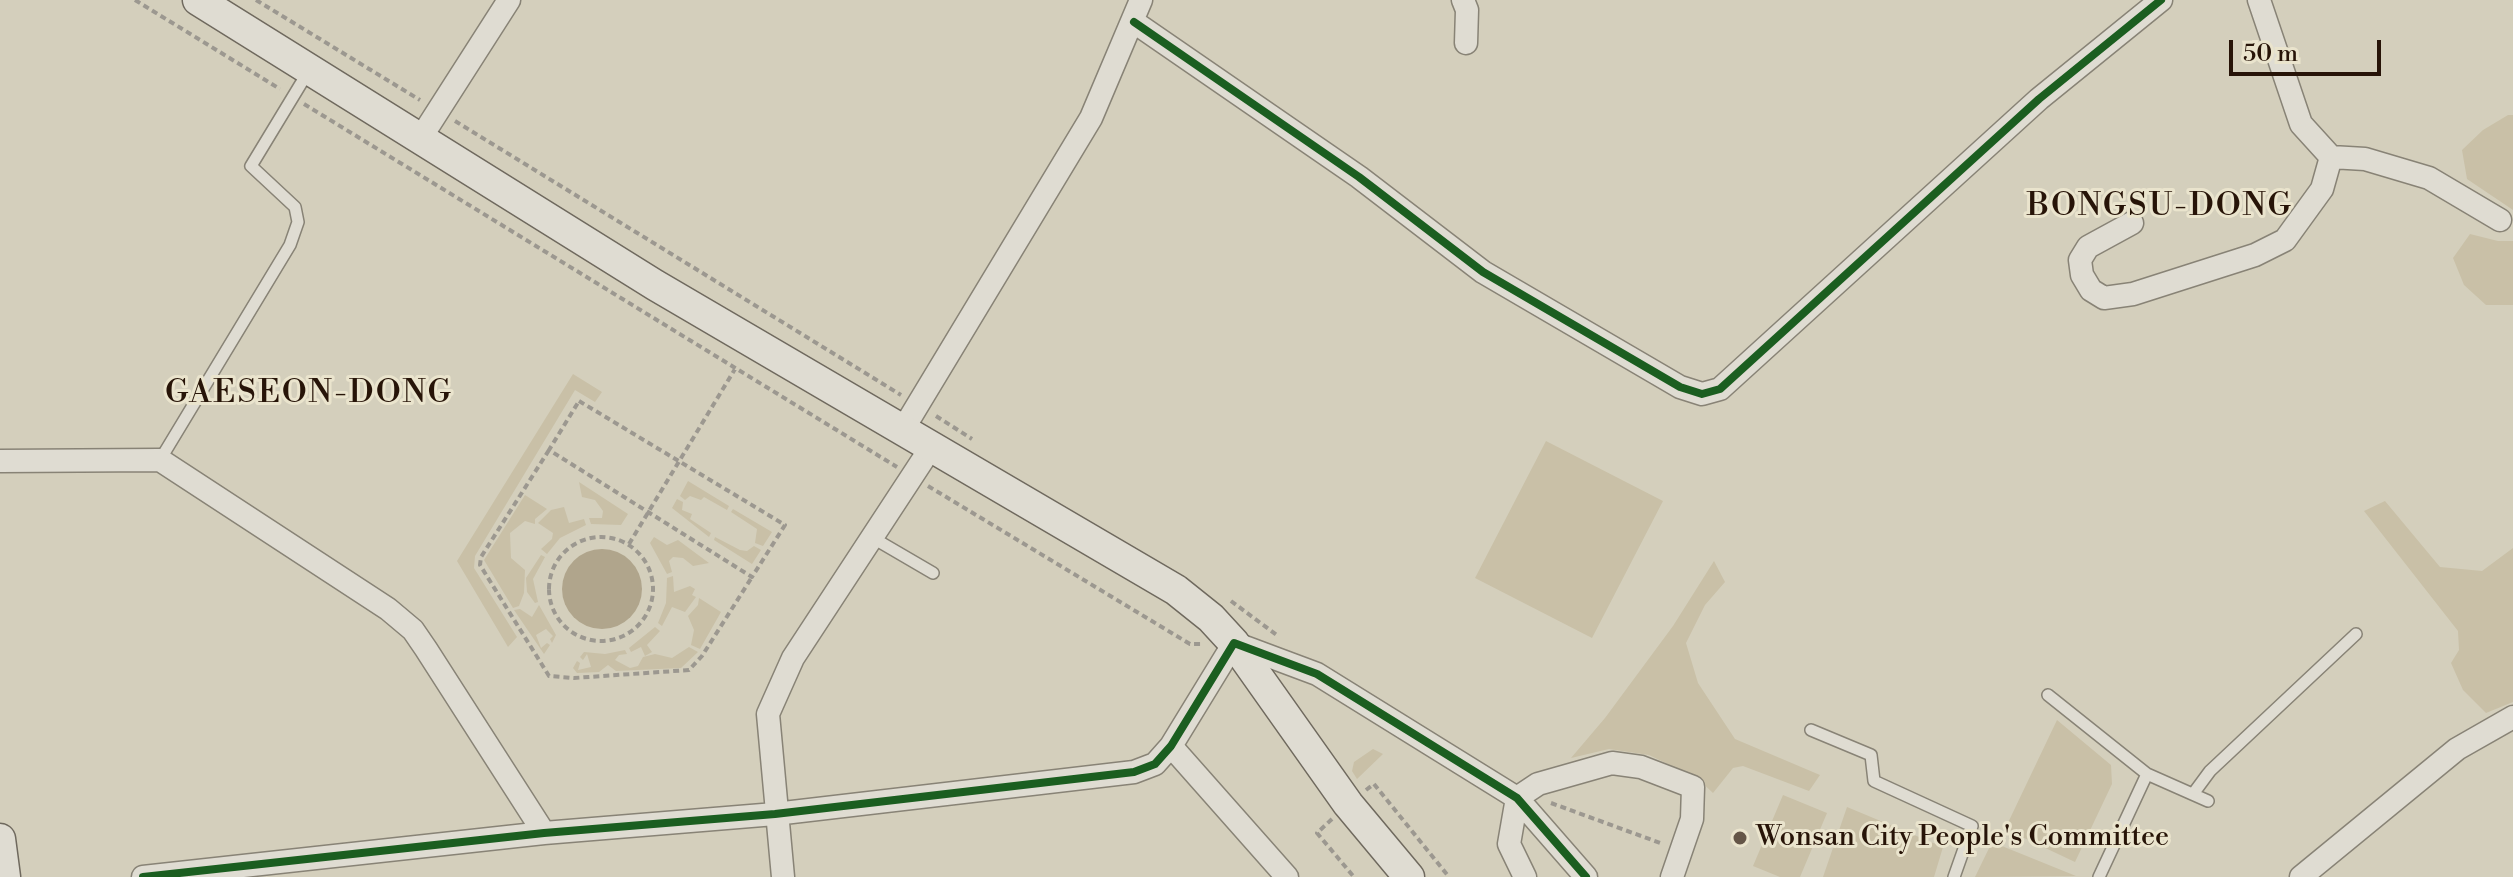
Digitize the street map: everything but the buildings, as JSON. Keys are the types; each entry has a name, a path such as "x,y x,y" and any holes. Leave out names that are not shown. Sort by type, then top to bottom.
{"main road":[{"path":"198,0 301,84 420,139 655,285 930,449 1176,590 1211,618 1234,643 1348,804 1409,877"},
{"path":"0,839 5,877"}],"street":[{"path":"420,139 509,0"},
{"path":"902,431 1091,118 1141,0"},
{"path":"1463,0 1467,10 1466,43"},
{"path":"1134,22 1359,177 1483,272 1680,387 1702,394 1720,389 2039,99 2161,0"},
{"path":"2259,0 2301,124 2331,157 2365,159 2429,178 2500,220"},
{"path":"2132,223 2088,247 2080,260 2082,275 2091,290 2104,298 2133,294 2244,259 2285,240 2322,189 2331,157"},
{"path":"783,877 768,714 793,658 930,449"},
{"path":"0,461 160,460 388,609 413,630 544,833"},
{"path":"143,877 544,833 775,814 1134,772 1155,764 1171,746 1234,643 1317,674 1517,798 1586,877"},
{"path":"2301,877 2457,749 2513,717"},
{"path":"1171,746 1287,877"},
{"path":"1525,877 1509,844 1517,798 1538,784 1612,763 1641,767 1693,787 1692,819 1672,877"}],"lane":[{"path":"160,460 290,245 298,222 295,207 251,166 301,84"},
{"path":"873,538 933,573"},
{"path":"2193,794 2210,771 2356,634"},
{"path":"2048,695 2147,774 2208,801"},
{"path":"1811,730 1871,755 1874,781 1972,826 1954,877"},
{"path":"2099,877 2147,774"}],"path":[{"path":"135,0 301,84 735,369 1190,644 1234,643"},
{"path":"256,0 982,446"},
{"path":"629,544 651,513 735,369"},
{"path":"579,401 785,525 702,656 689,670 574,678 549,676 480,565 481,557 549,450 579,401"},
{"path":"549,450 752,577"},
{"path":"608,537 629,544 645,559 653,580 652,602 646,616 636,628 617,639 595,641 574,633 562,624 551,604 549,582 557,561 572,545 586,538 608,537"},
{"path":"1230,600 1282,639"},
{"path":"1564,805 1658,841"}],"shaded area":[{"path":"2513,115 2513,210 2467,179 2462,150 2483,130"},
{"path":"2470,234 2498,241 2513,241 2513,305 2486,305 2464,285 2453,258"},
{"path":"573,374 602,392 595,402 575,390 475,556 474,568 517,637 508,647 457,561"},
{"path":"1546,441 1663,501 1592,638 1475,578"},
{"path":"688,481 729,506 727,510 704,497 701,500 690,496 685,500 680,496"},
{"path":"579,482 628,514 621,525 591,524 589,518 602,518 603,511 595,500 582,497"},
{"path":"525,495 547,509 535,519 535,524 525,521 510,533 511,558 525,570 524,593 519,606 513,608 484,560"},
{"path":"677,499 683,502 682,510 692,514 690,519 711,533 709,537 672,508"},
{"path":"2385,501 2440,567 2482,571 2513,548 2513,702 2486,713 2463,690 2451,663 2459,650 2458,631 2364,511"},
{"path":"564,507 569,523 584,519 586,525 560,538 547,554 541,549 552,539 553,533 538,523 551,510"},
{"path":"733,509 772,532 763,546 755,543 757,529 731,512"},
{"path":"654,537 667,545 678,540 709,563 693,566 683,558 673,557 669,561 672,572 667,574 650,543"},
{"path":"715,537 740,550 747,551 754,546 761,550 752,564 714,540"},
{"path":"602,549 617,552 630,561 639,574 642,589 639,604 630,617 617,626 602,629 587,626 574,617 565,604 562,589 565,574 574,561 587,552"},
{"path":"541,555 545,557 533,579 538,602 535,603 527,592 526,578"},
{"path":"1714,561 1725,582 1705,605 1686,643 1698,683 1735,739 1820,775 1809,791 1743,766 1733,768 1713,793 1697,778 1649,755 1609,749 1571,758 1605,718 1673,626"},
{"path":"673,576 674,592 690,586 695,589 692,595 696,597 685,612 672,607 662,626 658,623 666,603 667,578"},
{"path":"699,598 721,612 700,649 691,645 694,630 688,616 698,605"},
{"path":"539,605 556,635 552,643 550,639 553,636 546,629 536,635 541,648 547,643 550,645 544,654 514,610 520,609 532,617"},
{"path":"655,627 660,631 647,645 652,652 645,656 641,647 631,652 629,648"},
{"path":"689,647 698,652 681,668 616,671 608,665 599,672 577,673 573,668 577,661 580,663 578,670 591,667 587,654 583,660 580,657 584,652 605,654 625,650 627,654 619,655 615,660 630,668 638,666 643,657 655,654 672,658"},
{"path":"2057,720 2111,765 2112,784 2075,862 2005,829"},
{"path":"1373,749 1383,754 1357,779 1352,771 1354,762"},
{"path":"1783,795 1827,813 1800,877 1780,877 1753,866"},
{"path":"1847,807 1943,847 1934,877 1823,877"},
{"path":"1992,842 2076,876 1975,877"}],"cycle path":[{"path":"1134,22 1359,177 1483,272 1680,387 1702,394 1720,389 2039,99 2161,0"},
{"path":"143,877 544,833 775,814 1134,772 1155,764 1171,746 1234,643 1317,674 1517,798 1586,877"}],"place":[{"name":"Wonsan City People's Committee","path":"1740,838"}],"district":[{"name":"BONGSU-DONG","path":"2160,207"},
{"name":"GAESEON-DONG","path":"309,394"}]}
